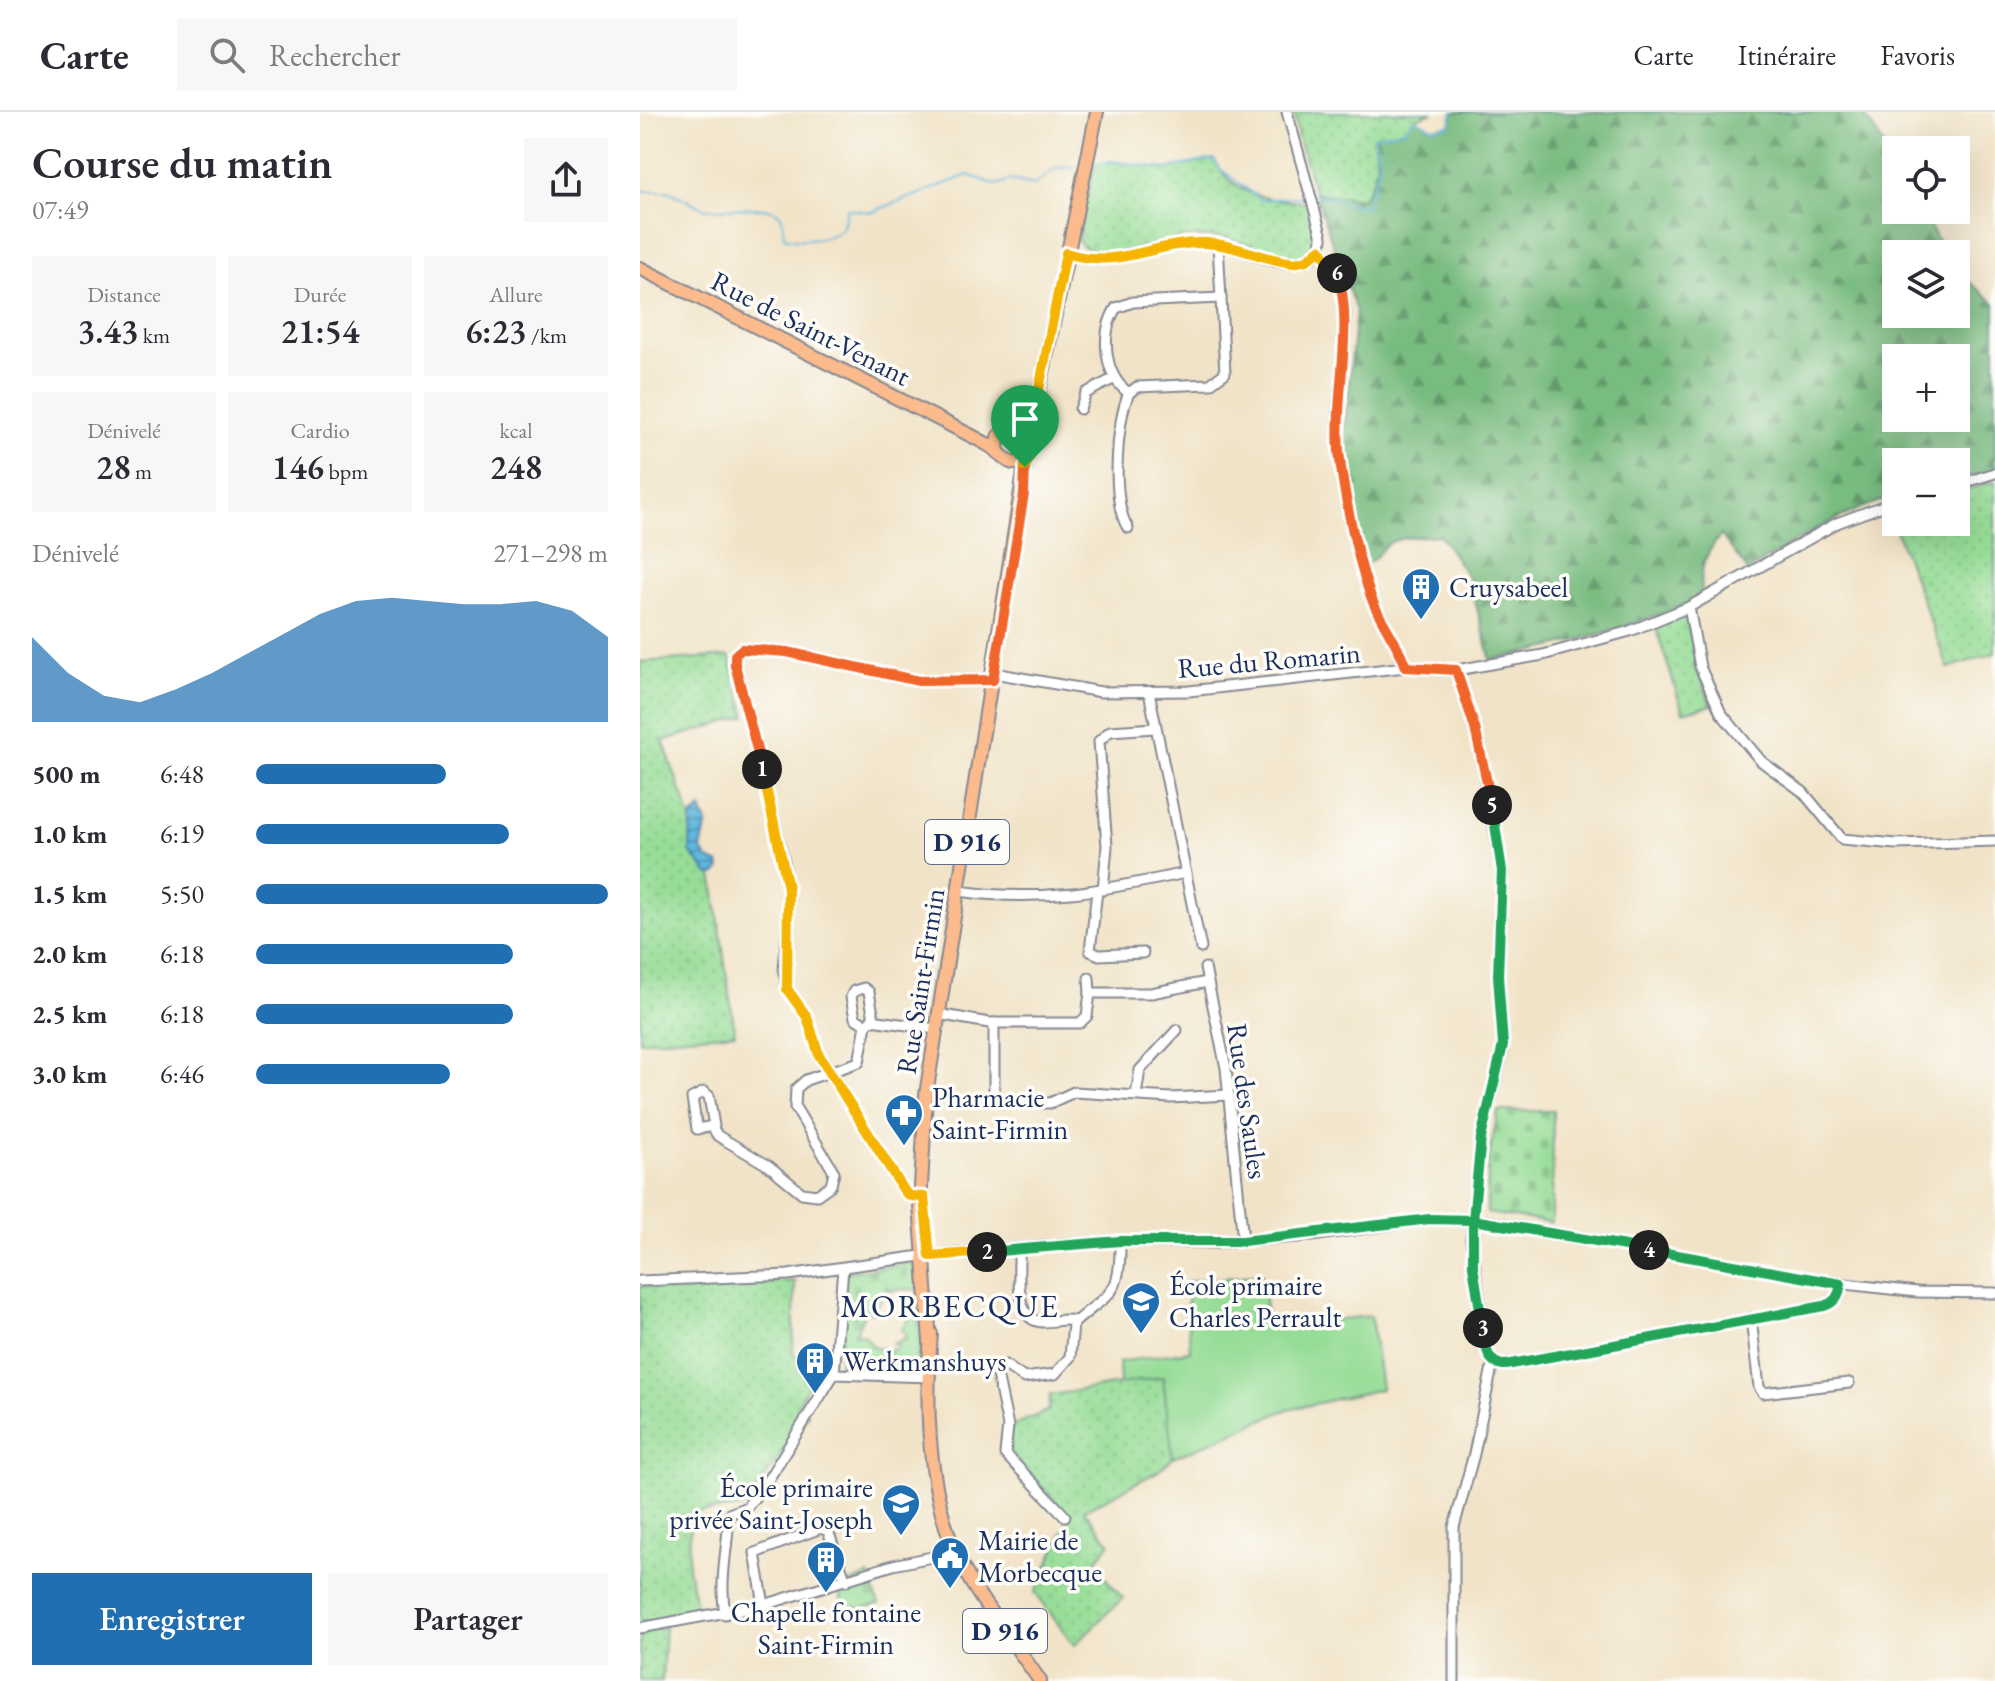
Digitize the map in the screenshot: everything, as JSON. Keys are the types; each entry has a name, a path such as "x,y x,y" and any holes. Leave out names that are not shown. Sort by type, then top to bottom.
{"main road":[{"path":"1040,385 1028,412 1015,427 1001,434 997,452 1009,463 1026,459 1033,449 1030,435 1097,112"},
{"name":"Rue de Saint-Venant","path":"640,268 960,430 997,452"},
{"path":"1015,427 1030,435"},
{"name":"Rue de Saint-Venant","path":"960,430 1001,434"},
{"name":"Rue Saint-Firmin","path":"927,1256 922,1197 925,1104 1026,459"},
{"name":"Rue Saint-Firmin","path":"1009,463 1017,478 1021,506"},
{"name":"D 916","path":"927,1256 932,1459 956,1552 971,1580 1040,1681"}],"street":[{"path":"1066,253 1102,261 1187,244 1218,244 1294,263 1307,260 1320,249 1322,237 1287,112"},
{"path":"1128,528 1121,515 1118,446 1129,393 1137,387 1210,384 1222,378 1225,370 1218,244"},
{"path":"1320,249 1335,269 1344,299 1337,408 1342,474 1369,593 1406,667"},
{"path":"1129,393 1113,379 1107,345 1112,315 1119,306 1133,302 1221,298"},
{"path":"1080,409 1086,393 1113,379"},
{"path":"1970,481 1995,473"},
{"name":"Rue du Romarin","path":"831,1072 817,1051 807,1017 786,985 789,898 785,867 735,655 746,649 767,649 913,681 994,677 1089,691 1213,690 1284,678 1353,675 1406,667 1456,670 1576,647 1689,607 1837,523 1882,506"},
{"path":"1689,607 1700,667 1721,713 1765,765 1806,796 1839,837 1861,843 1995,841"},
{"path":"1454,1681 1454,1527 1493,1362 1487,1352 1473,1272 1473,1220 1481,1138 1503,1051 1498,976 1502,871 1477,735 1456,670"},
{"path":"1149,692 1201,948"},
{"path":"1143,953 1099,955 1090,951 1107,846 1099,741 1110,731 1155,728"},
{"path":"959,891 1024,897 1100,891 1186,873"},
{"name":"Rue des Saules","path":"1205,968 1229,1095 1243,1241"},
{"path":"938,1014 994,1023 1082,1022 1087,1016 1089,978"},
{"path":"1090,993 1151,993 1207,982"},
{"path":"711,1126 718,1136 769,1166 802,1193 817,1195 833,1182 833,1169 799,1115 793,1096 802,1082 861,1060 870,1022 936,1029"},
{"path":"994,1023 994,1093 1001,1102 1050,1103 1074,1092 1229,1095"},
{"path":"1136,1095 1141,1068 1177,1030"},
{"path":"831,1072 850,1108 905,1192 922,1197"},
{"path":"640,1281 778,1276 927,1256 1120,1241 1243,1241 1430,1219 1473,1220 1841,1284 1917,1292 1995,1293"},
{"path":"1065,1516 1008,1457 1005,1448 1008,1426 1000,1400 997,1367 1006,1365 1027,1378 1055,1374 1070,1357 1071,1329 1075,1321 1102,1303 1113,1290 1120,1272 1120,1241"},
{"path":"1019,1250 1020,1296 1027,1313 1040,1322 1075,1321"},
{"path":"725,1614 723,1568 730,1536 729,1514 747,1507 766,1483 834,1374 843,1268"},
{"path":"1493,1362 1506,1365 1828,1304 1837,1298 1841,1284"},
{"path":"1751,1318 1759,1387 1763,1393 1849,1383"},
{"path":"834,1374 930,1377"},
{"path":"764,1605 755,1553 821,1528 828,1531 846,1581"},
{"path":"640,1628 764,1605 893,1565 956,1552"}],"green space":[{"path":"1294,112 1433,112 1415,118 1405,130 1374,136 1377,169 1362,199 1315,193 1298,138"},
{"path":"1453,112 1862,112 1882,142 1882,224 1929,224 1937,240 1882,240 1882,328 1970,328 1970,282 1995,303 1995,469 1970,477 1970,448 1882,448 1882,501 1801,538 1748,571 1721,535 1710,549 1704,564 1701,579 1703,597 1651,618 1598,634 1491,660 1469,579 1440,535 1395,540 1366,564 1343,446 1356,311 1315,193 1362,199 1376,169 1374,136 1405,130 1415,118 1432,128 1450,125"},
{"path":"1214,159 1222,172 1243,189 1267,198 1308,202 1317,235 1311,253 1284,256 1234,240 1210,237 1178,239 1116,253 1089,249 1078,241 1094,165 1111,161 1167,169"},
{"path":"1995,481 1995,653 1948,668 1898,536 1970,536 1970,489"},
{"path":"1686,614 1698,673 1712,705 1683,712 1655,625"},
{"path":"729,656 746,716 663,741 713,880 735,1033 640,1041 640,662"},
{"path":"1498,1111 1553,1111 1552,1223 1487,1213 1488,1164"},
{"path":"917,1263 919,1289 885,1290 873,1313 866,1310 855,1334 864,1335 875,1348 896,1350 898,1347 893,1344 904,1339 906,1333 901,1330 919,1305 921,1373 839,1369 846,1272"},
{"path":"1262,1274 1268,1326 1371,1316 1381,1389 1283,1411 1173,1458 1163,1377 1120,1384 1119,1362 1190,1351 1186,1282"},
{"path":"795,1281 793,1355 810,1356 810,1381 798,1405 808,1414 745,1507 691,1513 688,1568 698,1613 640,1624 640,1287"},
{"path":"1163,1377 1173,1458 1157,1472 1084,1510 1110,1543 1093,1564 1123,1598 1074,1645 1035,1593 1070,1517 1010,1453 1010,1427 1049,1410 1050,1395"},
{"path":"869,1575 879,1604 845,1613 838,1588"},
{"path":"665,1627 662,1681 640,1681 640,1632"}],"water":[{"path":"701,809 707,823 701,849 708,859 719,864 720,870 715,875 708,874 690,852 691,818"}],"waterway":[{"path":"1315,196 1366,207 1380,165 1374,136 1405,130 1415,118 1432,128 1450,125 1453,112"},
{"path":"1094,165 1110,161 1167,169 1214,159 1219,168 1261,200 1308,196"},
{"path":"640,191 668,191 706,209 765,208 782,217 784,237 806,239 838,232 843,226 847,209 872,212 968,175 997,185 1010,180 1034,185 1056,168 1077,167"}],"place":[{"name":"Cruysabeel","path":"1421,621"},
{"name":"Pharmacie Saint-Firmin","path":"904,1147"},
{"name":"École primaire Charles Perrault","path":"1141,1335"},
{"name":"Werkmanshuys","path":"815,1395"},
{"name":"École primaire privée Saint-Joseph","path":"901,1537"},
{"name":"Mairie de Morbecque","path":"950,1590"},
{"name":"Chapelle fontaine Saint-Firmin","path":"826,1594"}],"district":[{"name":"MORBECQUE","path":"950,1306"}],"route":[{"path":"1025,467 1024,494 993,680 913,681 767,649 742,649 734,658 784,861 789,898 784,970 787,989 807,1017 819,1055 905,1192 910,1196 924,1197 930,1256 1120,1241 1243,1241 1312,1236 1430,1219 1473,1220 1473,1266 1487,1352 1493,1362 1502,1365 1824,1306 1835,1301 1841,1284 1473,1220 1481,1138 1503,1051 1498,976 1502,884 1500,848 1475,728 1456,670 1406,667 1385,630 1366,583 1342,474 1338,440 1344,299 1338,275 1327,256 1320,249 1299,263 1285,262 1235,247 1203,243 1102,261 1066,253 1030,435 1033,449 1025,467"}]}
